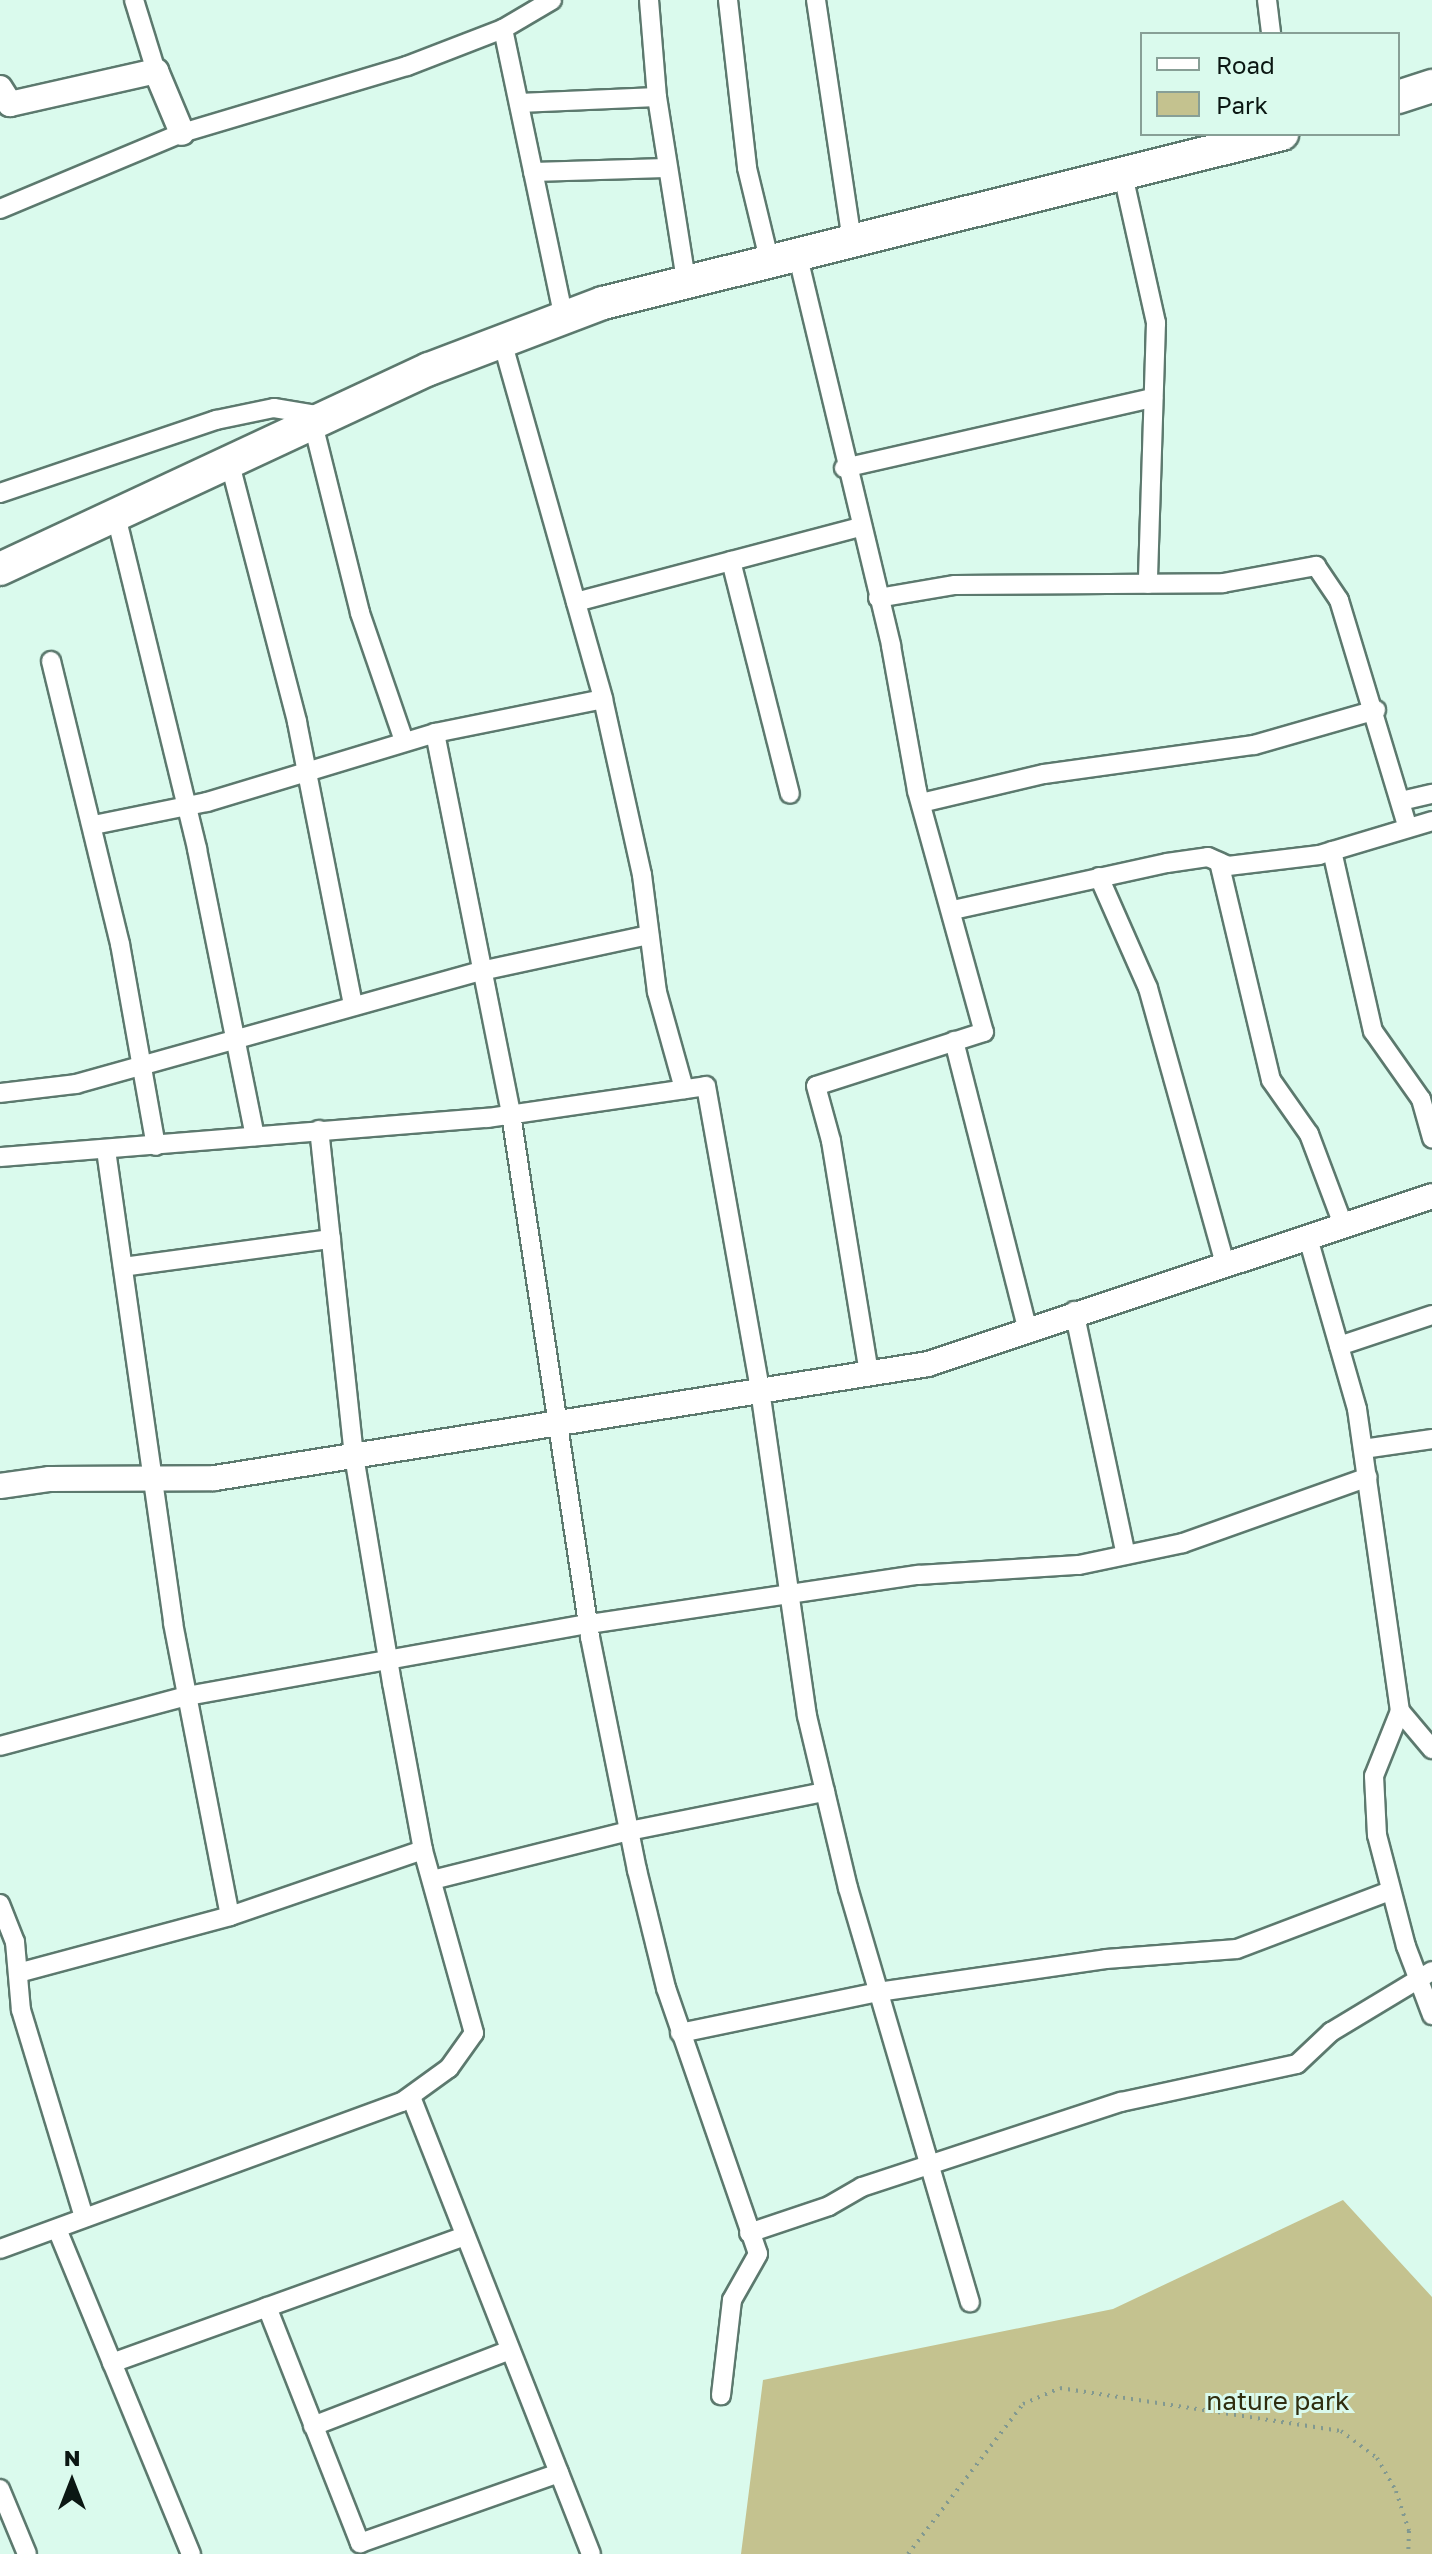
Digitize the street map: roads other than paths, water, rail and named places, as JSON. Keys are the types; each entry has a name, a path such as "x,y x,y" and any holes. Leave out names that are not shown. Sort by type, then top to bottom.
{"highway":[{"path":"1400,96 1432,86"},
{"path":"0,569 321,421 502,341 564,318 686,280 1274,136"}],"street":[{"path":"134,0 156,71 182,133"},
{"path":"0,209 182,133 407,66 503,29 552,0"},
{"path":"649,0 666,168 686,280"},
{"path":"728,0 747,168 783,256 844,468 878,598 921,803 953,910 984,1032 816,1086 831,1141 869,1373"},
{"path":"816,0 852,240"},
{"path":"1267,0 1271,32"},
{"path":"503,29 564,318"},
{"path":"0,88 10,104 156,71"},
{"path":"519,103 657,97"},
{"path":"533,172 666,168"},
{"path":"1123,175 1156,323 1148,584"},
{"path":"502,341 603,699 672,1062 684,1089"},
{"path":"844,468 1153,398"},
{"path":"0,493 216,420 274,408 321,421 360,613 404,741"},
{"path":"230,464 308,769 353,1006"},
{"path":"116,516 186,806 231,1041 255,1136"},
{"path":"576,602 859,527"},
{"path":"731,561 790,794"},
{"path":"878,598 955,585 1223,583 1316,566 1329,576 1339,600 1376,710 1408,828"},
{"path":"51,661 94,825 156,1146"},
{"path":"94,825 186,806 435,733 603,699"},
{"path":"921,803 1044,774 1254,745 1376,710"},
{"path":"435,733 511,1114 562,1422 589,1624 629,1831 680,2033 758,2254 732,2300 721,2395"},
{"path":"1401,801 1432,794"},
{"path":"953,910 1099,877 1208,857 1219,862 1332,851 1432,821"},
{"path":"1332,851 1373,1031 1421,1099 1432,1138"},
{"path":"1219,862 1271,1080 1309,1134 1344,1227"},
{"path":"1099,877 1148,988 1225,1264"},
{"path":"0,1093 76,1084 481,971 649,935"},
{"path":"954,1041 1027,1327"},
{"path":"0,1157 511,1114 706,1086 760,1390 789,1592 825,1792 878,1992 970,2302"},
{"path":"0,2249 411,2097 449,2068 474,2033 423,1850 388,1660 354,1456 319,1130"},
{"path":"106,1150 152,1478 187,1696 230,1916"},
{"path":"0,1486 215,1478 928,1364 1074,1311 1344,1227 1432,1196"},
{"path":"1308,1238 1339,1346 1363,1449 1400,1711 1374,1776 1390,1891 1425,1974 1432,2015"},
{"path":"123,1267 331,1239"},
{"path":"1074,1311 1126,1555"},
{"path":"1339,1346 1432,1315"},
{"path":"1363,1449 1432,1439"},
{"path":"0,1745 187,1696 589,1624 918,1575 1079,1565 1183,1543 1368,1477"},
{"path":"1400,1711 1432,1749"},
{"path":"432,1880 629,1831 825,1792"},
{"path":"18,1973 230,1916 423,1850"},
{"path":"680,2033 878,1992 1106,1959 1237,1949 1390,1891"},
{"path":"0,1904 15,1942 21,2010 84,2218"},
{"path":"749,2233 929,2167 1121,2102 1297,2064 1331,2032 1425,1974"},
{"path":"411,2097 591,2554"},
{"path":"57,2229 191,2554"},
{"path":"112,2363 465,2236"},
{"path":"267,2307 360,2543 559,2473"},
{"path":"313,2426 510,2350"},
{"path":"0,2489 27,2554"}],"park label":[{"name":"nature park","path":"1278,2401"}]}
